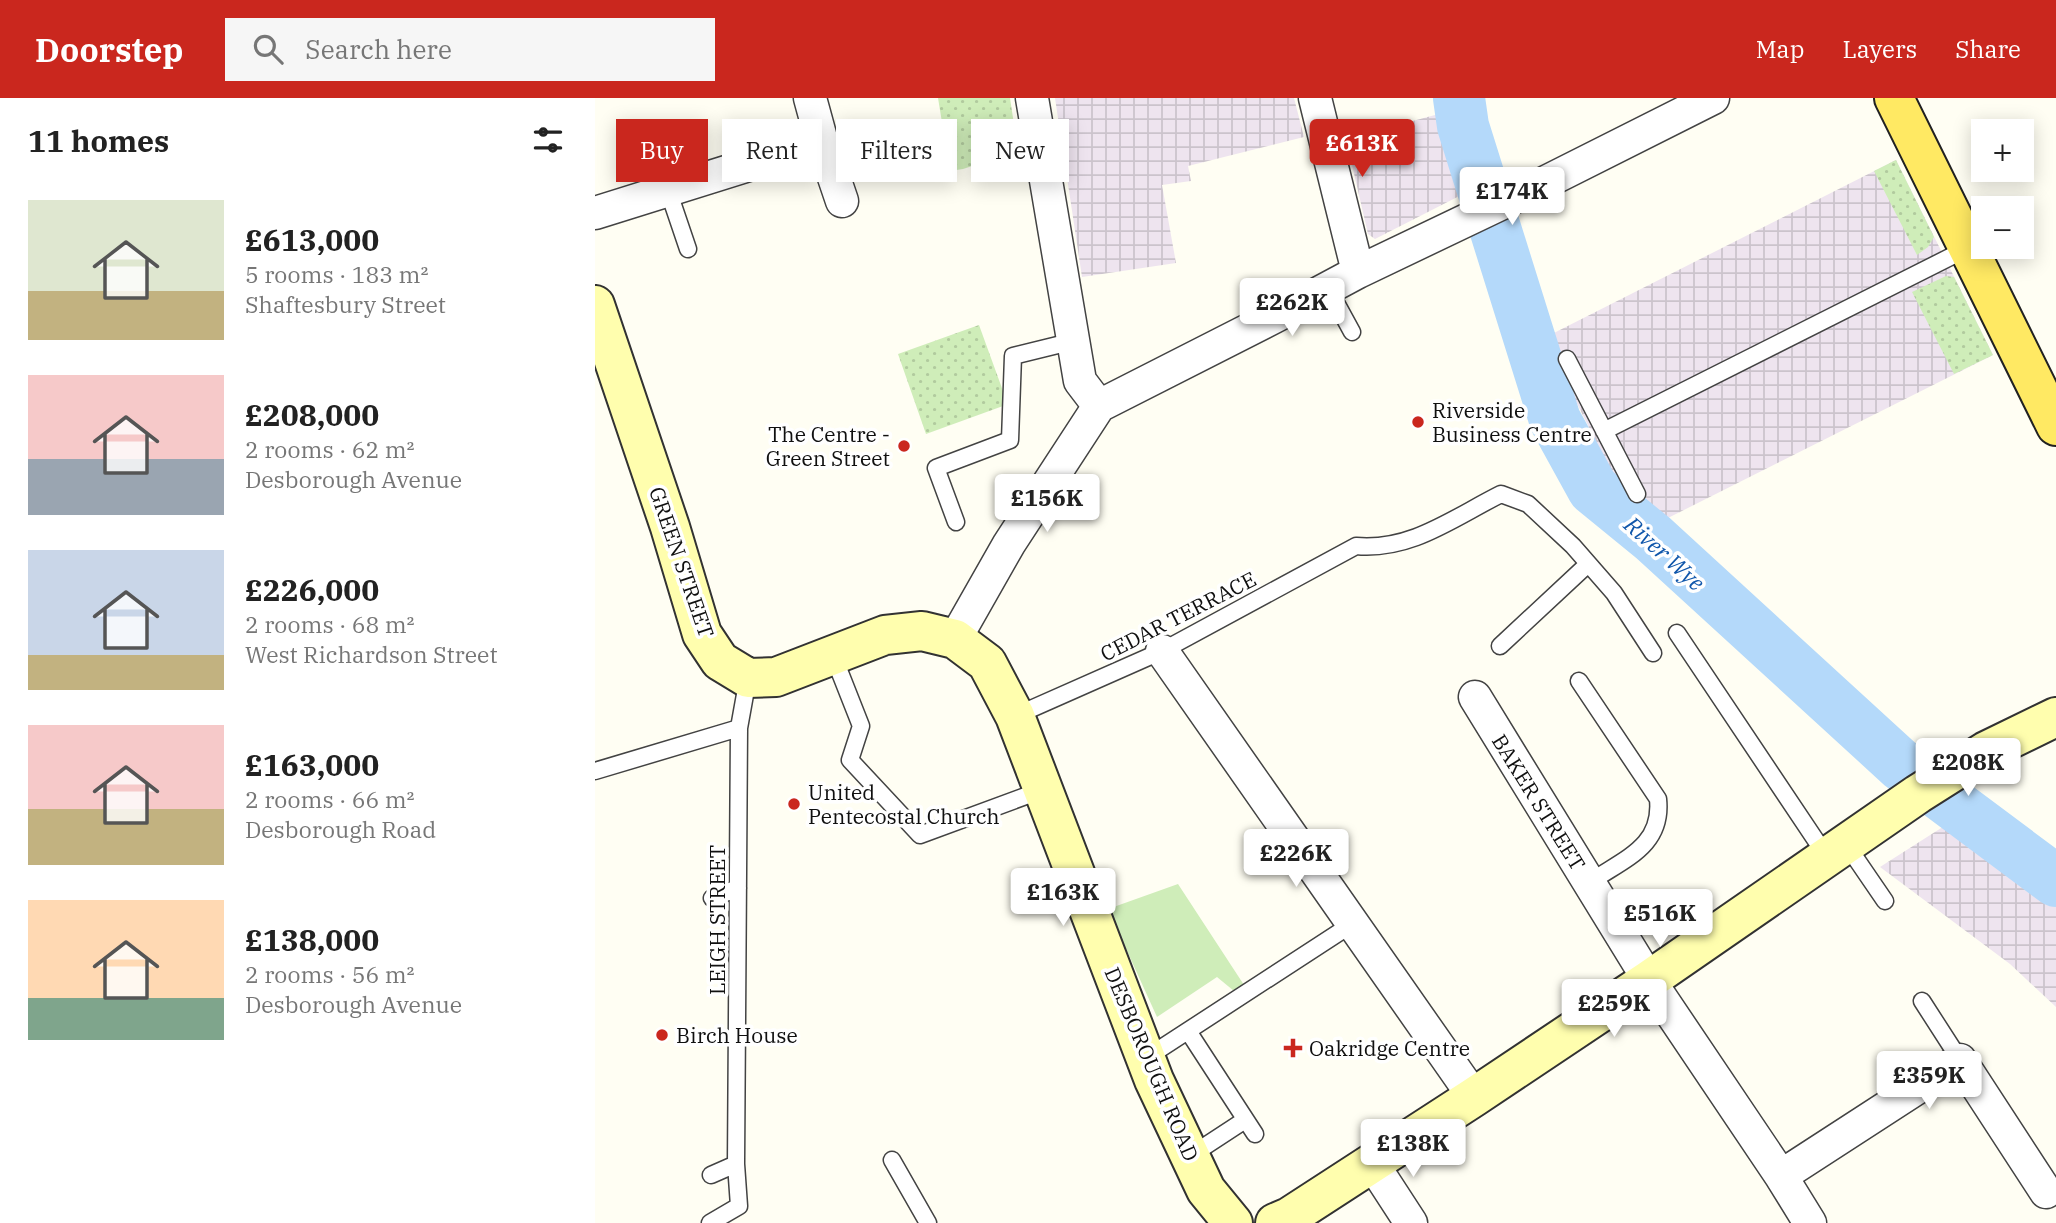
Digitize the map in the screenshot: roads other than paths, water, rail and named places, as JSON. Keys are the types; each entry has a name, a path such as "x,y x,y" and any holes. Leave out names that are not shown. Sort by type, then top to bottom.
{"main road":[{"path":"1894,98 2056,426"}],"street":[{"path":"810,98 816,119"},
{"path":"1032,98 1080,381 1099,406"},
{"path":"1315,98 1358,272"},
{"path":"748,678 776,677 885,635 922,631 955,639 1009,544 1099,406 1358,272 1713,98"},
{"path":"822,142 842,201"},
{"path":"595,213 722,173"},
{"name":"GREEN STREET","path":"599,329 670,527 702,634 720,661 748,678"},
{"name":"DESBOROUGH ROAD","path":"955,639 987,663 1015,716 1145,1058 1206,1190 1233,1223"},
{"path":"1162,651 1474,1097"},
{"name":"BAKER STREET","path":"1475,697 1649,980 1810,1223"},
{"path":"1275,1223 1289,1217 1474,1097 1918,794 1986,751 2056,717"},
{"path":"1781,1176 1960,1060 2046,1192"},
{"path":"1372,1163 1411,1223"}],"lane":[{"path":"668,190 688,249"},
{"path":"1604,431 1968,247"},
{"path":"1328,288 1352,332"},
{"path":"956,522 936,468 1010,440 1013,356 1074,341"},
{"path":"1567,359 1637,495"},
{"name":"CEDAR TERRACE","path":"1015,716 1162,651 1356,546 1377,548 1412,541 1501,494 1528,503 1588,564"},
{"path":"1500,646 1588,564 1614,593 1653,653"},
{"path":"1677,633 1837,850 1885,901"},
{"path":"833,655 861,726 850,760 920,835 1042,790"},
{"name":"LEIGH STREET","path":"710,1223 739,1206 736,1164 739,728 748,678"},
{"path":"1579,681 1658,799 1659,814 1656,828 1648,842 1589,883"},
{"path":"595,771 739,728"},
{"path":"712,898 738,888"},
{"path":"1145,1058 1352,924"},
{"path":"1922,1001 1960,1060"},
{"path":"1188,1031 1255,1135"},
{"path":"1190,1156 1245,1120"},
{"path":"892,1160 928,1223"},
{"path":"711,1175 736,1164"}],"waterway":[{"name":"River Wye","path":"1459,98 1463,126 1555,420 1593,489 1653,538 1902,766 2056,881"}],"place":[{"name":"Riverside Business Centre","path":"1418,422"},
{"name":"The Centre - Green Street","path":"904,446"},
{"name":"United Pentecostal Church","path":"794,804"},
{"name":"Birch House","path":"662,1035"},
{"name":"Oakridge Centre","path":"1293,1048"}]}
